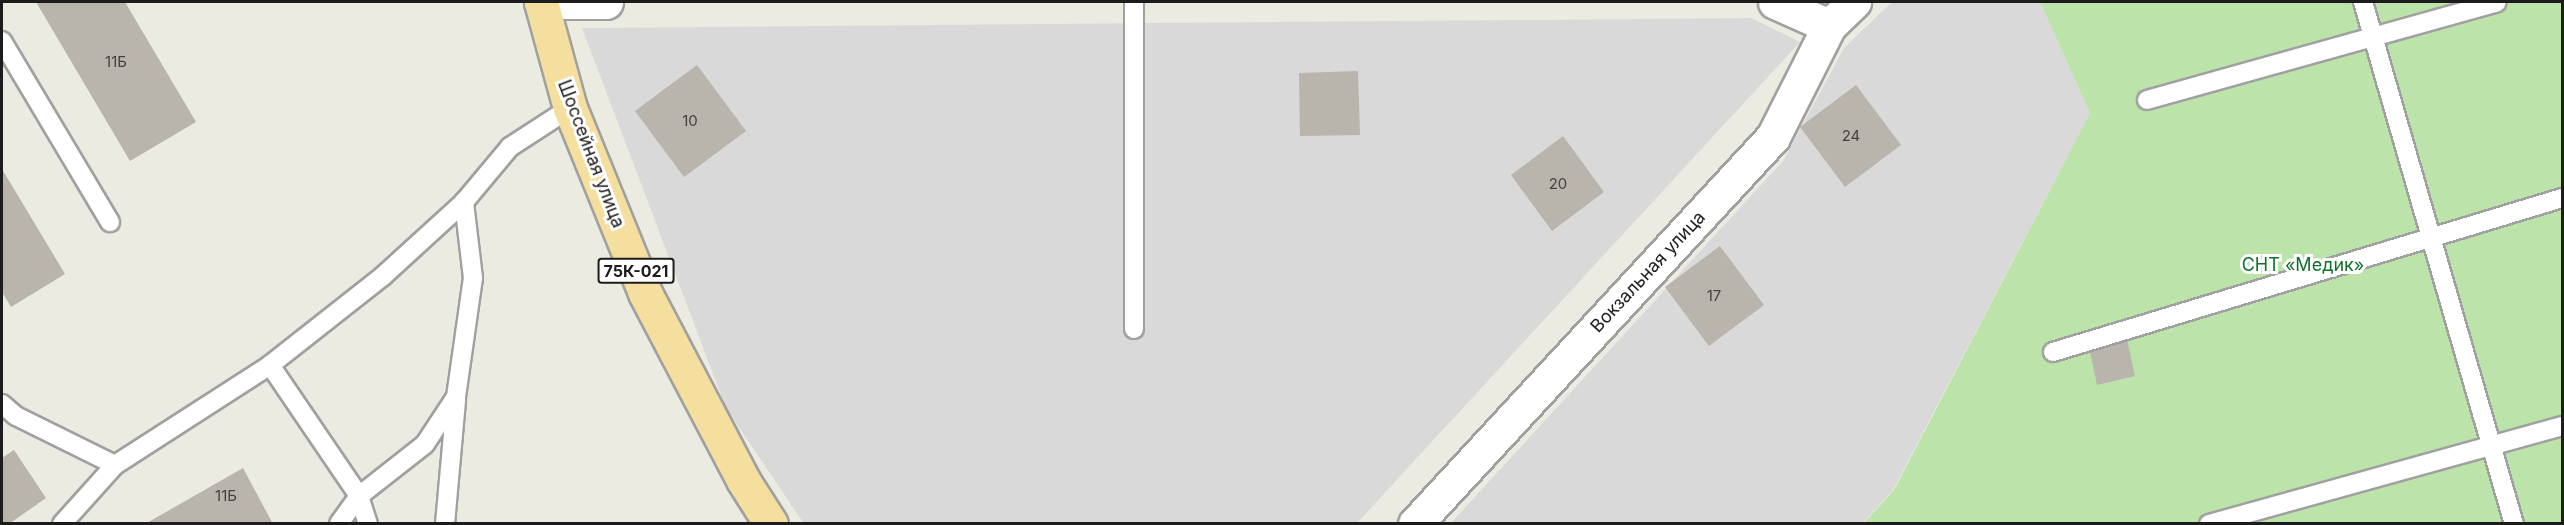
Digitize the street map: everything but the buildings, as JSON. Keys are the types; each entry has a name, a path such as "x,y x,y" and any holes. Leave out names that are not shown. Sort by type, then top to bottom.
{"main road":[{"name":"Шоссейная улица","path":"541,2 570,108 645,292 743,480 771,524"}],"street":[{"path":"541,2 606,2"},
{"path":"1775,2 1829,26"},
{"name":"Вокзальная улица","path":"1415,524 1773,137 1829,26 1854,2"}],"lane":[{"path":"1134,2 1134,329"},
{"path":"2363,2 2514,524"},
{"path":"2147,100 2497,2"},
{"path":"2,41 110,222"},
{"path":"62,524 115,465 270,365 383,276 464,202 510,147 570,108"},
{"path":"2053,352 2430,235 2562,198"},
{"path":"445,524 456,397 473,278 464,202"},
{"path":"270,365 359,496 368,524"},
{"path":"339,524 359,496 425,444 456,397"},
{"path":"2,404 16,416 115,465"},
{"path":"2209,524 2562,426"}],"shaded area":[{"path":"1892,2 2040,2 2090,113 1893,490 1863,523 1450,524 1783,161 1844,48"},
{"path":"1751,18 1800,42 1357,523 804,524 726,408 582,28"}],"green space":[{"name":"СНТ «Медик»","path":"2040,2 2562,2 2562,523 1863,524 1894,490 2090,113"}]}
